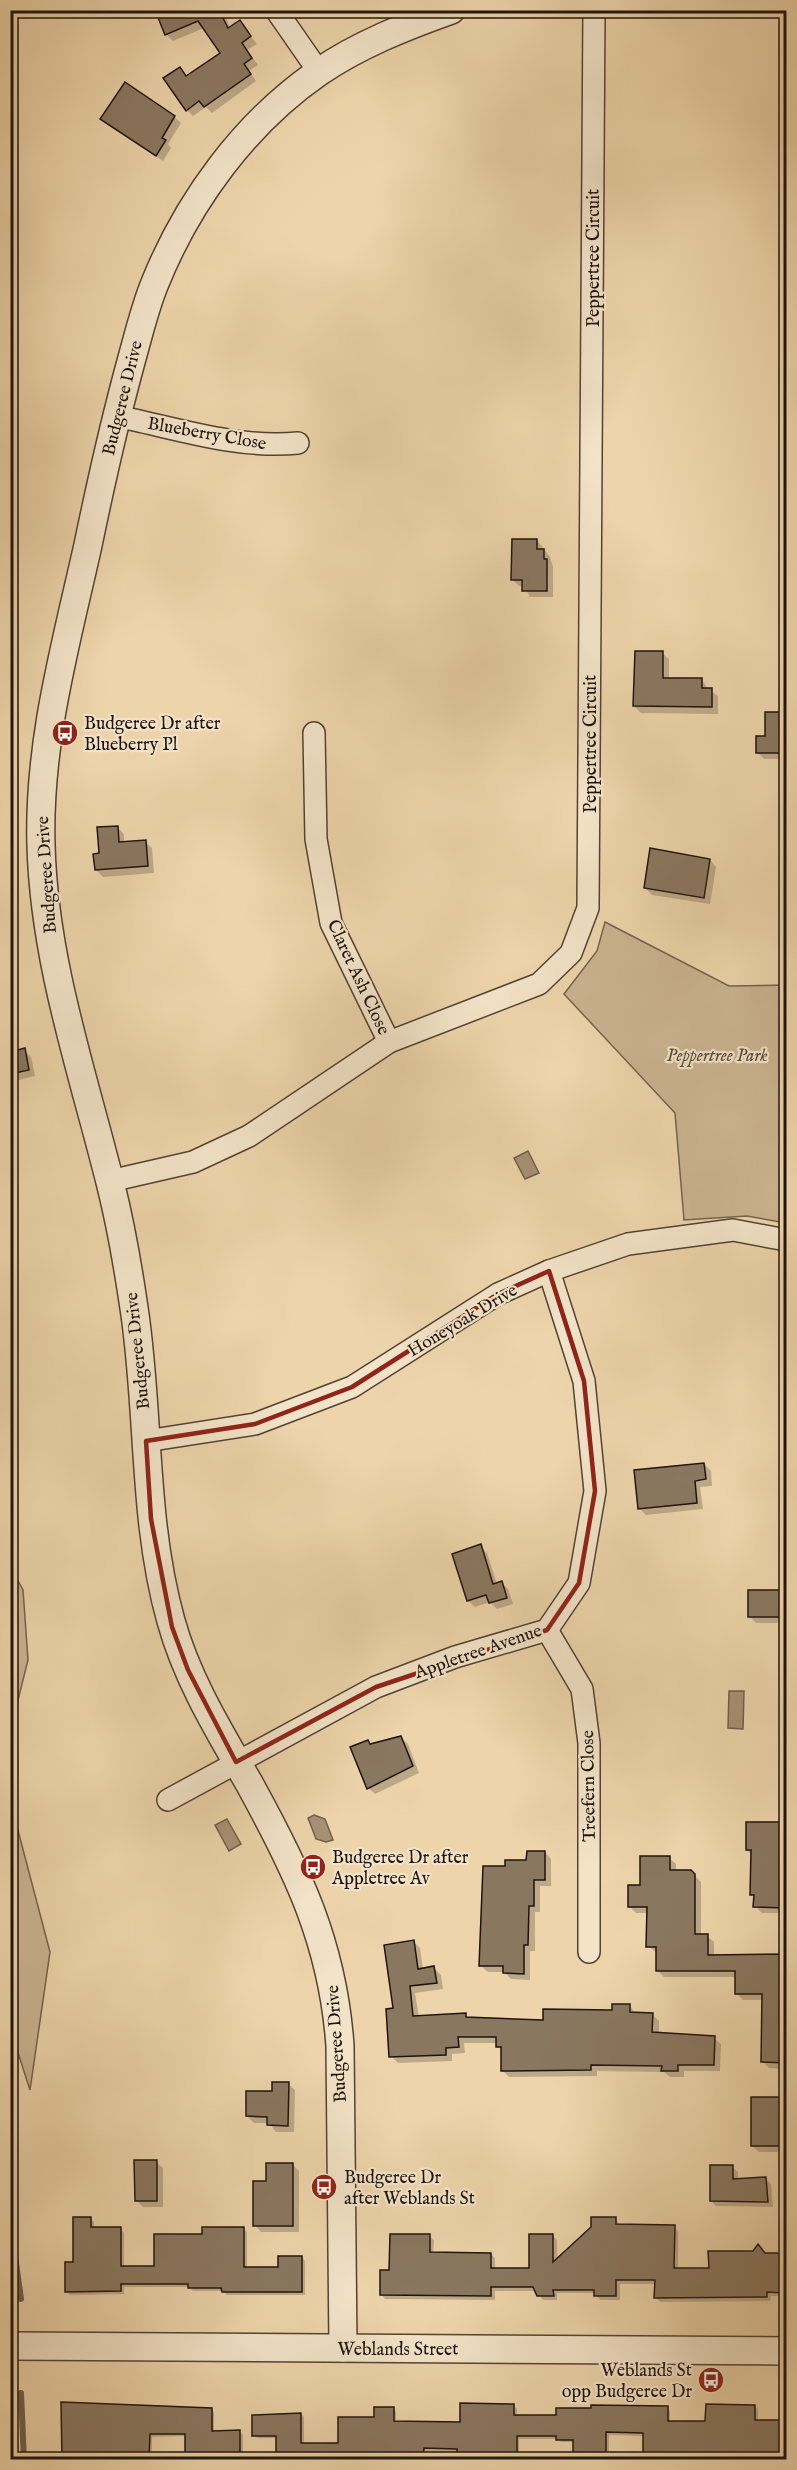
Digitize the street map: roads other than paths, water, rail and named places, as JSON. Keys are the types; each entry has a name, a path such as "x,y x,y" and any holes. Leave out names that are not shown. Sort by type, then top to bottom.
{"street":[{"path":"276,10 319,72"},
{"name":"Budgeree Drive","path":"343,2348 340,2046 337,2004 327,1954 310,1906 288,1857 188,1670 172,1627 159,1573 151,1519 135,1314 110,1181 71,1039 51,945 41,846 48,724 116,416 153,286 183,223 220,167 266,115 319,72 370,44 451,10"},
{"name":"Peppertree Circuit","path":"110,1181 193,1162 249,1136 389,1042 539,984 572,953 588,908 594,10"},
{"name":"Blueberry Close","path":"116,416 242,442 271,446 298,443"},
{"name":"Claret Ash Close","path":"314,733 316,839 331,923 389,1042"},
{"name":"Honeyoak Drive","path":"146,1441 255,1424 352,1387 498,1294 549,1271 628,1244 733,1230 786,1240"},
{"name":"Appletree Avenue","path":"236,1762 376,1687 455,1657 547,1630 579,1583 595,1491 584,1380 549,1271"},
{"name":"Treefern Close","path":"547,1630 582,1689 588,1732 589,1952"},
{"path":"168,1800 236,1762"},
{"name":"Weblands Street","path":"10,2346 786,2351"}],"waterway":[{"path":"10,2220 21,2299"},
{"path":"21,2393 24,2460"}],"place":[{"name":"Budgeree Dr after Blueberry Pl","path":"65,733"},
{"name":"Budgeree Dr after Appletree Av","path":"313,1867"},
{"name":"Budgeree Dr after Weblands St","path":"324,2187"},
{"name":"Weblands St opp Budgeree Dr","path":"711,2380"}],"park label":[{"name":"Peppertree Park","path":"717,1055"}]}
